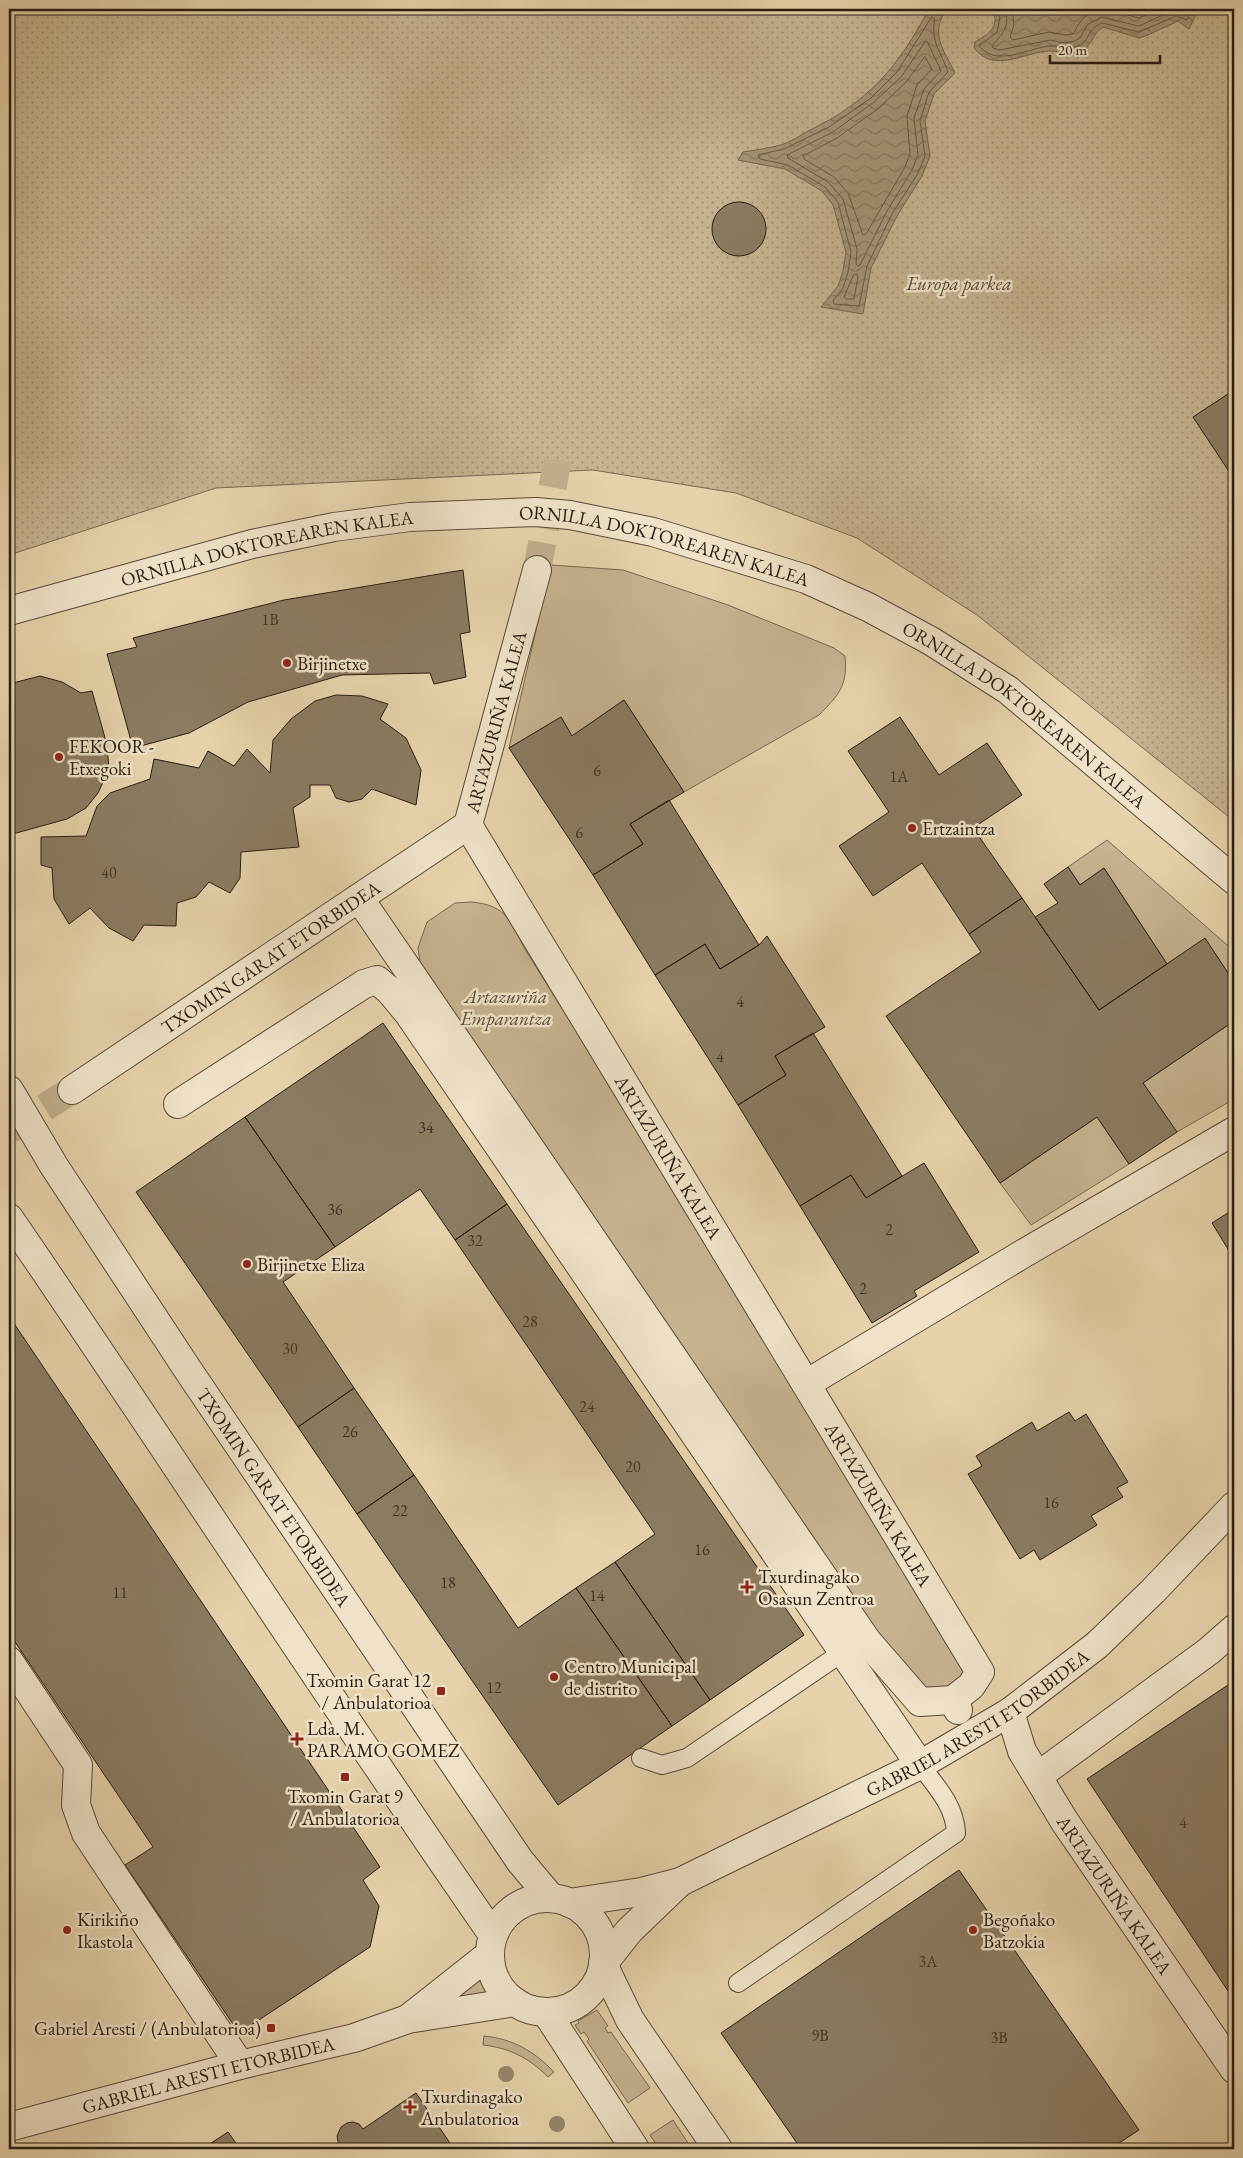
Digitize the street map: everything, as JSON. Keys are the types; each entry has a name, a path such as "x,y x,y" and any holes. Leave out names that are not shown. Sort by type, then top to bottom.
{"street":[{"name":"ORNILLA DOKTOREAREN KALEA","path":"9,611 252,544 334,528 410,517 536,512 570,515 653,532 806,579 868,607 932,641 1008,690 1234,880"},
{"name":"ARTAZURIÑA KALEA","path":"359,898 867,1641 920,1702 955,1705 980,1672 468,825 537,570"},
{"name":"TXOMIN GARAT ETORBIDEA","path":"72,1090 468,825"},
{"path":"178,1104 364,984 377,980 390,991 409,1014 920,1765"},
{"name":"TXOMIN GARAT ETORBIDEA","path":"9,1090 54,1166 188,1370 520,1861 560,1900"},
{"path":"806,1384 1029,1250 1234,1131"},
{"path":"9,1218 135,1402 410,1816 491,1945 493,1972 501,1989 515,2002 530,2010 546,2012 562,2010 576,2004 589,1993 598,1979 603,1964 603,1945 597,1927 585,1913 560,1900"},
{"name":"GABRIEL ARESTI ETORBIDEA","path":"680,1882 920,1765 1010,1712 1097,1645 1154,1591 1234,1506"},
{"path":"1038,1776 1209,1651 1234,1629"},
{"path":"9,1662 78,1765 76,1805 86,1833 240,2065"},
{"name":"ARTAZURIÑA KALEA","path":"1010,1712 1022,1751 1065,1822 1234,2069"},
{"path":"408,2019 491,1945 502,1919 516,1907 533,1899 560,1900 641,1892 680,1882"},
{"path":"603,1964 629,1931 680,1882"},
{"path":"603,1964 630,2020 718,2149"},
{"path":"408,2019 515,2002"},
{"path":"546,2012 635,2149"},
{"name":"GABRIEL ARESTI ETORBIDEA","path":"9,2127 240,2065 354,2038 408,2019"}],"lane":[{"path":"641,1758 662,1765 687,1758 843,1652"},
{"path":"738,1983 956,1833 956,1823 945,1797 920,1765"}],"green space":[{"name":"Europa parkea","path":"9,9 1234,9 1234,821 977,615 857,538 736,493 593,470 216,488 9,555"},
{"path":"551,565 623,570 728,605 834,648 845,656 845,675 841,689 819,715 684,792 624,700 572,736 561,717 509,748"},
{"path":"1107,840 1234,951 1234,982 1205,939 1167,964 1104,868 1080,885 1068,867"},
{"name":"Artazuriña Emparantza","path":"471,902 493,907 500,911 511,924 526,951 922,1583 970,1664 956,1692 918,1690 864,1616 450,1009 420,962 418,948 427,922 455,903"},
{"path":"1234,1021 1234,1099 1177,1132 1143,1083"},
{"path":"1097,1117 1129,1164 1031,1225 1000,1183"},
{"path":"480,1979 489,1991 429,2014"},
{"path":"597,2010 608,2026 605,2028 608,2033 611,2032 650,2088 628,2103 587,2041 589,2039 584,2032 581,2034 575,2025 579,2023 578,2021"},
{"path":"484,2036 504,2040 522,2047 539,2058 554,2072 548,2077 534,2064 510,2051 483,2045"},
{"path":"673,2120 692,2149 659,2149 650,2135"}],"water":[{"path":"929,9 947,9 939,26 940,42 955,73 934,94 925,121 930,156 922,176 897,216 871,268 863,314 821,307 838,286 846,252 833,205 822,191 785,169 738,160 743,152 776,146 791,141 829,120 865,95 880,81 906,48"},
{"path":"987,9 1192,9 1197,12 1189,29 1178,21 1139,38 1103,27 1084,49 1076,52 1040,52 1000,61 982,56 974,48 975,42 994,26 995,17"}],"building":[{"path":"734,202 744,202 754,206 762,214 766,229 762,244 754,252 744,256 734,256 724,252 716,244 712,234 712,224 716,214 724,206"},
{"path":"1234,390 1234,479 1193,417"},
{"name":"Birjinetxe","path":"463,570 470,632 460,634 466,677 434,684 430,673 342,675 248,702 189,733 133,748 107,654 137,647 133,638 284,600"},
{"name":"FEKOOR - Etxegoki","path":"40,676 62,682 81,693 92,691 107,745 109,769 98,793 86,808 67,819 9,835 9,684"},
{"path":"336,695 362,696 388,704 380,719 406,738 421,770 416,805 372,789 362,799 349,802 336,798 330,785 310,785 310,797 293,808 299,847 241,852 240,878 230,893 209,882 196,897 177,903 176,926 144,925 133,941 109,928 90,908 69,924 54,899 52,868 41,865 41,837 86,836 97,806 110,793 150,779 154,759 199,768 208,751 234,766 247,749 270,773 273,740 291,719 315,701"},
{"path":"624,700 684,792 630,824 643,844 593,875 509,748 561,717 572,736"},
{"path":"900,717 939,775 987,743 1022,795 973,828 1022,898 969,934 922,863 873,896 839,846 889,812 848,751"},
{"path":"669,800 759,945 720,969 705,944 655,975 593,875 643,844 630,824"},
{"path":"1068,867 1080,885 1104,868 1167,964 1099,1010 1035,917 1058,903 1044,884"},
{"path":"1022,898 1099,1010 1205,938 1234,982 1234,1021 1143,1083 1177,1132 1129,1164 1097,1117 1000,1183 886,1016 981,952 969,934"},
{"path":"767,936 825,1027 775,1056 786,1075 738,1105 655,975 705,944 720,969 759,945"},
{"path":"383,1023 507,1204 455,1240 420,1189 335,1247 245,1117"},
{"path":"813,1033 902,1176 866,1198 851,1175 800,1206 738,1105 786,1075 775,1056"},
{"name":"Birjinetxe Eliza","path":"245,1117 335,1247 283,1282 354,1388 298,1427 136,1192"},
{"path":"924,1163 979,1252 914,1291 917,1296 872,1323 800,1206 851,1175 866,1198"},
{"path":"507,1204 804,1635 710,1700 615,1562 655,1534 455,1240"},
{"path":"1234,1209 1234,1259 1212,1223"},
{"path":"9,1316 380,1867 363,1880 379,1906 370,1947 239,2033 125,1865 153,1847 9,1633"},
{"path":"354,1388 414,1475 357,1514 298,1427"},
{"path":"1069,1412 1075,1421 1086,1414 1128,1482 1117,1488 1123,1497 1091,1516 1097,1525 1040,1560 1034,1550 1020,1559 968,1474 982,1466 976,1456 1032,1422 1037,1431"},
{"name":"Centro Municipal de distrito","path":"414,1475 518,1628 576,1588 672,1726 558,1805 357,1514"},
{"path":"615,1562 710,1700 672,1726 576,1588"},
{"path":"1234,1681 1234,2000 1087,1779"},
{"path":"959,1870 1139,2130 1110,2149 801,2149 721,2033"},
{"name":"Txurdinagako Anbulatorioa","path":"416,2093 454,2149 342,2149 337,2136 341,2127 353,2122 359,2124 363,2129"},
{"path":"228,2132 240,2149 202,2149"}],"tunnel":[{"path":"537,570 559,453"},
{"path":"9,1130 72,1090"}],"place":[{"name":"Birjinetxe","path":"287,663"},
{"name":"FEKOOR - Etxegoki","path":"59,757"},
{"name":"Ertzaintza","path":"912,828"},
{"name":"Birjinetxe Eliza","path":"247,1264"},
{"name":"Txurdinagako Osasun Zentroa","path":"747,1587"},
{"name":"Centro Municipal de distrito","path":"554,1677"},
{"name":"Txomin Garat 12 / Anbulatorioa","path":"441,1691"},
{"name":"Lda. M. PARAMO GOMEZ","path":"297,1739"},
{"name":"Txomin Garat 9 / Anbulatorioa","path":"345,1777"},
{"name":"Kirikiño Ikastola","path":"67,1930"},
{"name":"Begoñako Batzokia","path":"973,1930"},
{"name":"Gabriel Aresti / (Anbulatorioa)","path":"271,2028"},
{"name":"Txurdinagako Anbulatorioa","path":"410,2107"}]}
